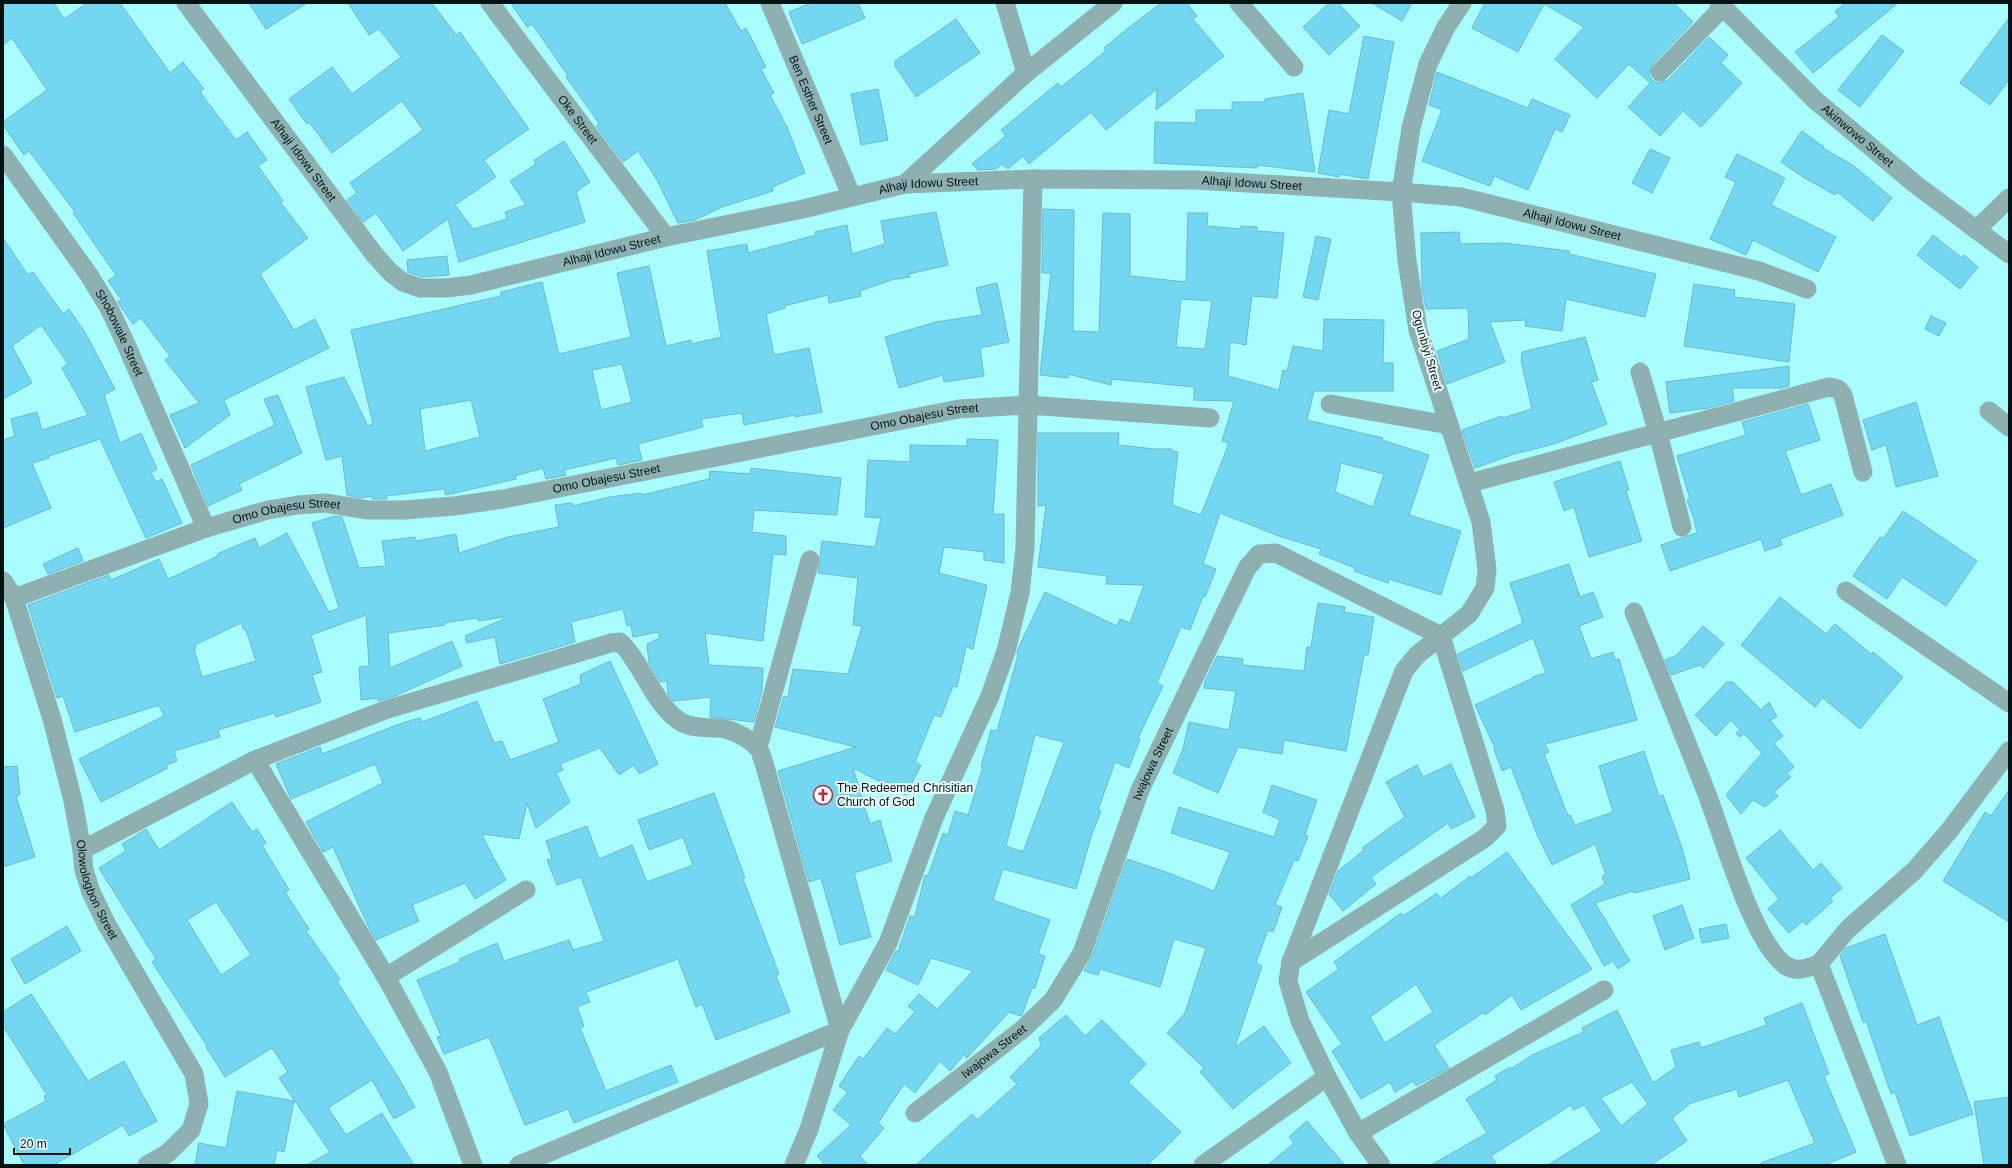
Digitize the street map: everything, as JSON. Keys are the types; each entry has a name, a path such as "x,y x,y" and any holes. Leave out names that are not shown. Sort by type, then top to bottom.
{"street":[{"name":"Alhaji Idowu Street","path":"186,3 374,254 390,272 402,282 420,288 471,285 666,237 803,209 905,184 1032,179 1196,180 1461,197 1759,271 1807,289"},
{"name":"Oke Street","path":"490,3 666,237"},
{"name":"Ben Esther Street","path":"770,3 852,196"},
{"path":"1005,3 1026,73"},
{"path":"905,184 1026,73 1113,3"},
{"path":"1239,3 1294,67"},
{"name":"Ogunbiyi Street","path":"1381,1165 1358,1133 1327,1077 1293,1003 1288,981 1291,962 1404,671 1417,655 1469,614 1485,588 1487,570 1481,522 1470,483 1449,425 1418,330 1408,268 1401,192 1411,128 1428,64 1446,27 1462,3"},
{"path":"1660,72 1721,5"},
{"name":"Akinwowo Street","path":"1721,5 1814,100 1915,184 2009,254"},
{"name":"Shobowale Street","path":"3,155 89,275 109,308 206,528"},
{"path":"794,1165 809,1129 840,1030 888,943 931,825 990,696 1006,651 1020,593 1026,548 1032,179"},
{"path":"1976,230 2009,198"},
{"path":"1640,372 1658,433 1682,527"},
{"path":"1470,483 1828,387 1838,389 1843,395 1863,472"},
{"path":"1330,404 1449,425"},
{"name":"Omo Obajesu Street","path":"14,598 206,528 268,510 298,504 325,503 368,510 454,506 503,499 959,410 1028,405 1210,418"},
{"path":"1989,411 2009,427"},
{"name":"Iwajowa Street","path":"914,1113 1024,1028 1052,1000 1078,960 1082,953 1140,790 1247,568 1259,554 1276,553 1440,636"},
{"path":"810,560 758,747 840,1030"},
{"name":"Olowologbon Street","path":"3,581 14,598 52,719 73,801 84,870 88,884 107,925 194,1074 199,1104 191,1130 168,1153 147,1165"},
{"path":"1846,591 2009,703"},
{"path":"1634,612 1703,783 1739,883 1759,930 1784,964 1793,969 1806,969 1819,964 1848,930 1914,871 1949,831 2009,751"},
{"path":"1291,962 1485,838 1497,826 1495,810 1440,636"},
{"path":"82,850 255,760 385,710 611,643 620,642 626,648 650,687 670,712 682,723 697,727 721,728 740,735 758,747"},
{"path":"255,760 386,977 438,1072 473,1165"},
{"path":"386,977 526,890"},
{"path":"1819,964 1897,1165"},
{"path":"1358,1133 1604,990"},
{"path":"519,1165 840,1030"},
{"path":"1203,1165 1327,1077"}],"building":[{"path":"3,3 54,3 64,19 87,3 120,3 170,73 183,62 204,89 200,92 236,140 247,132 267,160 258,166 283,201 280,202 308,238 260,274 294,330 315,319 329,348 224,400 230,415 185,448 170,415 199,403 165,360 170,356 141,318 133,324 121,307 118,302 121,299 108,281 116,275 73,213 75,212 29,151 24,155 3,125 3,122 47,90 12,38 3,45"},
{"path":"249,3 307,3 266,29"},
{"path":"348,3 432,3 456,35 460,32 529,129 484,160 496,177 455,205 473,229 507,219 505,212 526,205 510,181 536,164 534,160 564,141 590,182 576,192 585,222 459,262 448,219 403,251 376,213 363,222 347,200 357,193 350,183 423,130 402,101 332,153 309,122 307,124 289,99 332,67 352,94 401,57 379,29 369,35"},
{"path":"511,3 725,3 741,31 746,28 766,67 761,69 774,93 770,95 787,127 805,173 772,187 773,191 722,207 695,220 678,223 656,178 638,151 623,162 596,126 599,123 566,77 568,76 532,24 527,27"},
{"path":"811,3 858,3 865,18 802,44 789,12"},
{"path":"1161,3 1187,3 1197,16 1193,19 1224,56 1156,110 1157,89 1106,130 1091,112 1029,164 1023,156 1008,169 1002,164 996,169 978,170 972,164 1006,136 1001,130 1058,83 1061,87 1106,51 1104,48"},
{"path":"1329,3 1338,3 1360,26 1329,55 1303,27"},
{"path":"1372,3 1412,3 1402,21"},
{"path":"1485,3 1674,3 1693,22 1652,65 1649,75 1652,80 1658,83 1668,80 1709,37 1728,55 1721,63 1742,83 1701,127 1683,111 1660,136 1628,107 1650,83 1629,64 1597,98 1555,59 1584,27 1544,4 1518,52 1472,28"},
{"path":"1846,3 1898,3 1813,73 1795,52 1839,17 1835,11"},
{"path":"2009,18 2009,80 1990,105 1960,83"},
{"path":"956,19 980,53 916,97 895,66 895,61"},
{"path":"1882,35 1904,51 1860,107 1838,90"},
{"path":"1364,36 1394,42 1368,179 1339,174 1339,177 1318,173 1329,110 1349,114"},
{"path":"1437,72 1528,108 1532,99 1570,115 1562,132 1555,129 1528,190 1494,176 1490,186 1422,161 1442,110 1429,105"},
{"path":"878,89 888,140 861,145 851,94"},
{"path":"1303,93 1315,172 1257,165 1257,168 1154,163 1155,122 1196,123 1196,110 1232,110 1232,102 1265,102 1265,99"},
{"path":"1802,131 1824,147 1823,148 1854,166 1892,198 1873,221 1837,192 1835,195 1803,177 1781,162"},
{"path":"1650,149 1670,158 1652,193 1632,183"},
{"path":"1737,154 1785,178 1771,205 1836,237 1818,272 1753,240 1746,255 1710,239 1736,182 1725,177"},
{"path":"1043,209 1074,210 1073,331 1099,332 1103,213 1130,214 1130,276 1186,282 1188,213 1208,213 1207,226 1241,229 1241,226 1257,227 1257,231 1284,233 1277,298 1252,296 1246,345 1230,342 1228,376 1279,390 1283,370 1287,371 1293,346 1323,351 1324,319 1384,320 1383,363 1393,363 1393,391 1314,391 1307,420 1383,438 1382,440 1429,455 1409,515 1461,531 1441,595 1389,579 1388,583 1354,571 1355,568 1319,554 1321,549 1279,536 1220,513 1203,564 1216,569 1205,597 1203,596 1190,630 1181,627 1157,683 1163,686 1138,738 1140,739 1129,768 1115,762 1098,810 1101,811 1092,834 1076,889 1003,869 993,900 1050,920 1038,954 1045,956 1035,988 1032,988 1022,1015 1009,1012 967,1058 964,1055 950,1071 940,1061 915,1093 904,1084 878,1123 884,1128 860,1156 868,1165 825,1165 817,1156 851,1125 833,1110 848,1092 839,1086 859,1056 863,1059 887,1028 895,1034 915,1012 908,1006 919,994 937,1009 973,971 931,958 918,985 886,970 896,951 898,952 910,916 915,917 925,875 928,876 943,833 948,835 955,811 968,815 983,767 981,767 991,730 997,731 1018,655 1017,651 1045,592 1117,626 1120,619 1130,623 1144,585 1106,584 1107,576 1038,567 1046,505 1038,506 1038,433 1119,433 1118,445 1155,449 1172,449 1172,451 1178,452 1172,505 1201,515 1229,443 1222,441 1234,401 1194,400 1194,387 1112,379 1111,385 1068,374 1068,378 1040,375 1051,273 1042,273","holes":["1181,299 1212,301 1205,349 1176,347","1341,463 1384,474 1373,507 1335,492","1035,735 1064,742 1023,852 1006,846"]},
{"path":"936,212 948,265 909,274 910,277 891,280 860,291 861,296 829,303 828,295 784,306 785,308 766,314 774,355 809,348 822,412 795,417 795,415 744,425 742,413 701,419 703,427 638,444 642,460 618,465 616,458 564,470 566,475 546,479 543,468 515,476 516,479 446,495 444,489 386,496 387,499 372,499 372,496 360,498 347,495 342,456 326,460 306,387 344,377 368,426 373,424 351,330 501,296 501,292 542,282 559,354 631,337 617,273 649,266 666,346 691,340 691,344 721,337 707,251 747,244 748,253 816,235 815,232 847,225 852,254 885,244 881,221","holes":["622,364 632,402 601,410 592,370","471,400 480,437 425,451 420,409"]},
{"path":"1459,232 1460,244 1505,243 1569,251 1569,254 1656,274 1645,317 1566,299 1562,331 1525,326 1526,320 1490,322 1505,362 1447,384 1437,351 1469,339 1468,308 1426,309 1422,287 1421,233"},
{"path":"1933,235 1962,258 1964,255 1978,267 1960,289 1917,255"},
{"path":"1316,236 1331,239 1318,300 1303,297"},
{"path":"3,238 28,275 33,272 63,314 69,309 86,334 115,389 104,395 120,443 141,433 157,469 151,473 156,482 162,479 182,523 146,538 100,439 32,463 51,508 3,528 3,440 15,436 11,419 37,412 42,430 88,415 62,368 68,364 41,325 12,346 32,383 3,399"},
{"path":"447,256 449,275 422,277 408,272 407,260"},
{"path":"997,283 1009,342 980,348 984,376 944,382 943,375 899,388 885,337 936,322 982,315 976,288"},
{"path":"1694,284 1735,290 1734,297 1795,304 1789,362 1684,346"},
{"path":"1931,316 1946,323 1939,336 1925,329"},
{"path":"1585,337 1598,380 1591,382 1607,424 1554,444 1514,454 1475,468 1462,430 1502,416 1503,418 1532,409 1521,360 1522,352"},
{"path":"1789,366 1789,386 1782,388 1732,388 1734,401 1709,408 1670,413 1666,382"},
{"path":"278,395 302,453 239,484 242,490 208,506 191,465 275,425 264,399"},
{"path":"1916,402 1938,476 1896,487 1886,445 1872,450 1863,420"},
{"path":"1808,404 1820,440 1785,451 1801,495 1831,484 1843,515 1780,539 1782,545 1765,551 1761,539 1670,571 1661,545 1697,533 1687,500 1690,499 1677,456 1746,435 1742,422"},
{"path":"967,439 998,440 993,514 1004,514 1004,563 984,560 984,552 944,547 939,573 987,585 973,649 966,647 957,687 953,686 941,717 934,715 915,762 921,765 906,795 853,768 870,824 880,820 892,861 854,873 871,937 840,945 821,878 809,882 778,771 856,747 775,727 784,696 788,697 793,669 848,674 862,626 853,625 858,578 818,573 822,541 875,547 881,518 865,517 868,460 910,462 910,445 967,446"},
{"path":"1620,461 1629,490 1626,491 1642,541 1589,557 1574,507 1564,511 1554,482"},
{"path":"751,468 841,478 837,515 754,510 752,532 786,536 786,555 773,554 763,641 705,633 709,665 763,668 762,690 754,722 710,717 711,697 673,701 668,694 667,681 660,682 649,663 647,644 660,638 658,632 633,637 631,625 627,626 623,609 571,622 575,642 500,664 495,637 467,643 465,636 504,619 504,617 478,621 477,618 444,623 445,625 388,633 390,668 452,641 462,666 395,696 378,701 378,698 361,700 359,667 369,666 366,615 311,635 322,672 312,675 321,702 276,717 274,713 218,730 220,737 174,751 177,761 166,765 168,768 101,802 79,759 164,716 159,705 75,732 63,696 57,698 28,605 109,575 111,580 159,559 168,579 218,556 217,554 255,538 259,548 287,533 329,612 339,608 312,523 335,516 342,517 359,568 386,566 382,541 415,537 416,541 456,534 459,553 508,537 559,527 555,505 572,503 573,506 609,497 642,493 642,495 709,479 710,471 750,474","holes":["241,623 244,630 246,630 256,661 202,677 194,649 196,648 195,645"]},
{"path":"1903,511 1977,561 1946,606 1902,577 1887,599 1853,576 1880,537 1883,539"},
{"path":"78,548 83,561 48,574 43,564"},
{"path":"1569,564 1580,597 1593,592 1603,617 1579,626 1591,659 1613,652 1615,660 1619,659 1637,720 1545,744 1549,752 1544,754 1568,816 1570,815 1575,825 1613,812 1599,766 1644,751 1659,796 1663,795 1682,848 1690,879 1634,893 1633,891 1595,903 1630,961 1618,969 1613,961 1604,966 1571,905 1605,884 1602,876 1606,875 1595,844 1552,865 1538,837 1511,767 1502,771 1494,749 1495,748 1475,705 1533,677 1546,673 1533,638 1463,671 1458,654 1523,623 1510,583"},
{"path":"1780,597 1826,634 1835,624 1871,654 1873,652 1903,677 1860,729 1823,698 1815,707 1741,645"},
{"path":"1318,603 1345,607 1344,612 1374,617 1368,655 1364,655 1346,751 1284,740 1282,754 1238,747 1218,793 1173,773 1183,749 1189,722 1229,730 1236,691 1204,688 1205,681 1217,656 1243,659 1242,665 1304,671 1307,647 1311,647"},
{"path":"1703,626 1724,644 1703,668 1700,665 1671,675 1665,660 1677,655"},
{"path":"610,661 658,764 639,774 634,765 619,775 600,748 560,764 563,770 556,773 570,802 536,828 527,803 519,839 482,834 494,859 491,861 495,860 506,880 475,899 465,883 412,905 419,921 376,940 369,928 333,847 323,852 306,822 383,783 375,764 291,799 276,764 320,747 322,754 405,722 420,718 422,722 477,701 494,743 502,741 510,760 559,742 543,699 581,684 580,675"},
{"path":"1727,682 1733,682 1761,710 1769,702 1777,717 1770,720 1783,736 1774,743 1794,767 1787,773 1791,777 1774,792 1778,796 1765,807 1753,800 1741,814 1726,795 1762,753 1744,734 1739,737 1736,733 1740,730 1731,720 1716,736 1695,715"},
{"path":"1451,764 1475,817 1451,829 1448,823 1371,877 1376,884 1343,911 1329,894 1338,871 1364,850 1362,848 1405,817 1386,782 1417,765 1423,777"},
{"path":"17,766 20,795 16,796 35,857 3,867 3,767"},
{"path":"1272,785 1317,800 1305,835 1308,836 1298,861 1294,860 1275,905 1282,907 1273,932 1268,930 1256,963 1262,966 1235,1047 1264,1026 1291,1063 1233,1109 1200,1072 1204,1068 1167,1033 1185,1013 1206,948 1174,939 1160,987 1100,969 1098,975 1084,971 1092,957 1127,859 1166,872 1214,891 1230,852 1171,833 1179,807 1274,837 1280,820 1263,812"},
{"path":"2009,790 2009,922 1943,881 1985,812 1991,816"},
{"path":"714,793 745,878 743,879 779,974 776,976 790,1012 716,1040 702,1004 696,1007 678,959 586,992 590,1002 577,1007 584,1026 580,1028 606,1091 671,1065 678,1082 574,1123 568,1109 525,1125 489,1037 444,1054 437,1037 441,1036 417,980 460,962 459,959 497,943 504,961 569,940 573,950 604,941 581,877 557,885 547,860 552,859 546,841 587,826 599,859 632,845 647,882 693,865 683,837 649,850 638,820"},
{"path":"232,802 252,832 257,829 266,843 262,845 289,890 285,892 309,929 306,931 340,979 337,981 398,1077 415,1107 394,1119 372,1080 328,1108 346,1135 382,1113 414,1165 307,1165 330,1152 279,1078 288,1072 272,1048 225,1077 206,1047 207,1046 152,962 156,959 99,868 126,851 122,844 146,829 159,850","holes":["216,902 251,955 221,975 187,920"]},
{"path":"1780,830 1813,870 1821,863 1842,888 1830,898 1833,901 1806,925 1803,921 1789,933 1768,909 1779,899 1746,858"},
{"path":"1507,852 1592,969 1521,1010 1512,995 1485,1015 1483,1013 1434,1045 1449,1068 1416,1086 1413,1081 1395,1092 1390,1082 1361,1099 1332,1051 1342,1044 1306,992 1339,969 1334,962 1401,913 1403,916 1437,893 1440,899 1470,876 1471,878","holes":["1416,984 1433,1012 1385,1043 1370,1017"]},
{"path":"1682,905 1694,938 1665,950 1653,916"},
{"path":"1726,924 1729,938 1702,943 1699,929"},
{"path":"67,926 81,951 25,984 11,959"},
{"path":"1885,934 1917,1025 1939,1017 1973,1114 1910,1136 1895,1092 1891,1094 1866,1021 1863,1022 1840,956 1846,948"},
{"path":"31,994 88,1081 124,1061 157,1121 129,1136 123,1125 54,1165 24,1165 3,1124 46,1101 44,1096 47,1095 3,1026 3,1012"},
{"path":"1802,1003 1829,1074 1824,1076 1856,1152 1825,1165 1761,1165 1761,1163 1815,1143 1788,1080 1739,1097 1737,1089 1691,1103 1672,1118 1687,1141 1651,1165 1548,1165 1602,1131 1584,1105 1573,1110 1571,1105 1491,1156 1497,1165 1431,1165 1487,1133 1466,1099 1497,1080 1495,1076 1510,1067 1511,1069 1532,1055 1584,1032 1582,1028 1617,1010 1653,1083 1676,1067 1671,1050 1699,1042 1701,1048 1767,1025 1764,1018","holes":["1632,1082 1648,1104 1621,1126 1601,1098"]},
{"path":"1066,1015 1085,1036 1102,1020 1146,1064 1128,1082 1181,1132 1157,1156 1147,1165 916,1165 972,1114 977,1120 1017,1084 1010,1077 1041,1046 1039,1038"},
{"path":"237,1091 294,1101 284,1152 277,1150 274,1165 195,1165 199,1143 226,1148"},
{"path":"2009,1097 2009,1165 1984,1165 1974,1102"},
{"path":"1307,1121 1345,1165 1268,1165 1294,1143 1289,1137"}],"place":[{"name":"The Redeemed Chrisitian Church of God","path":"823,795"}]}
